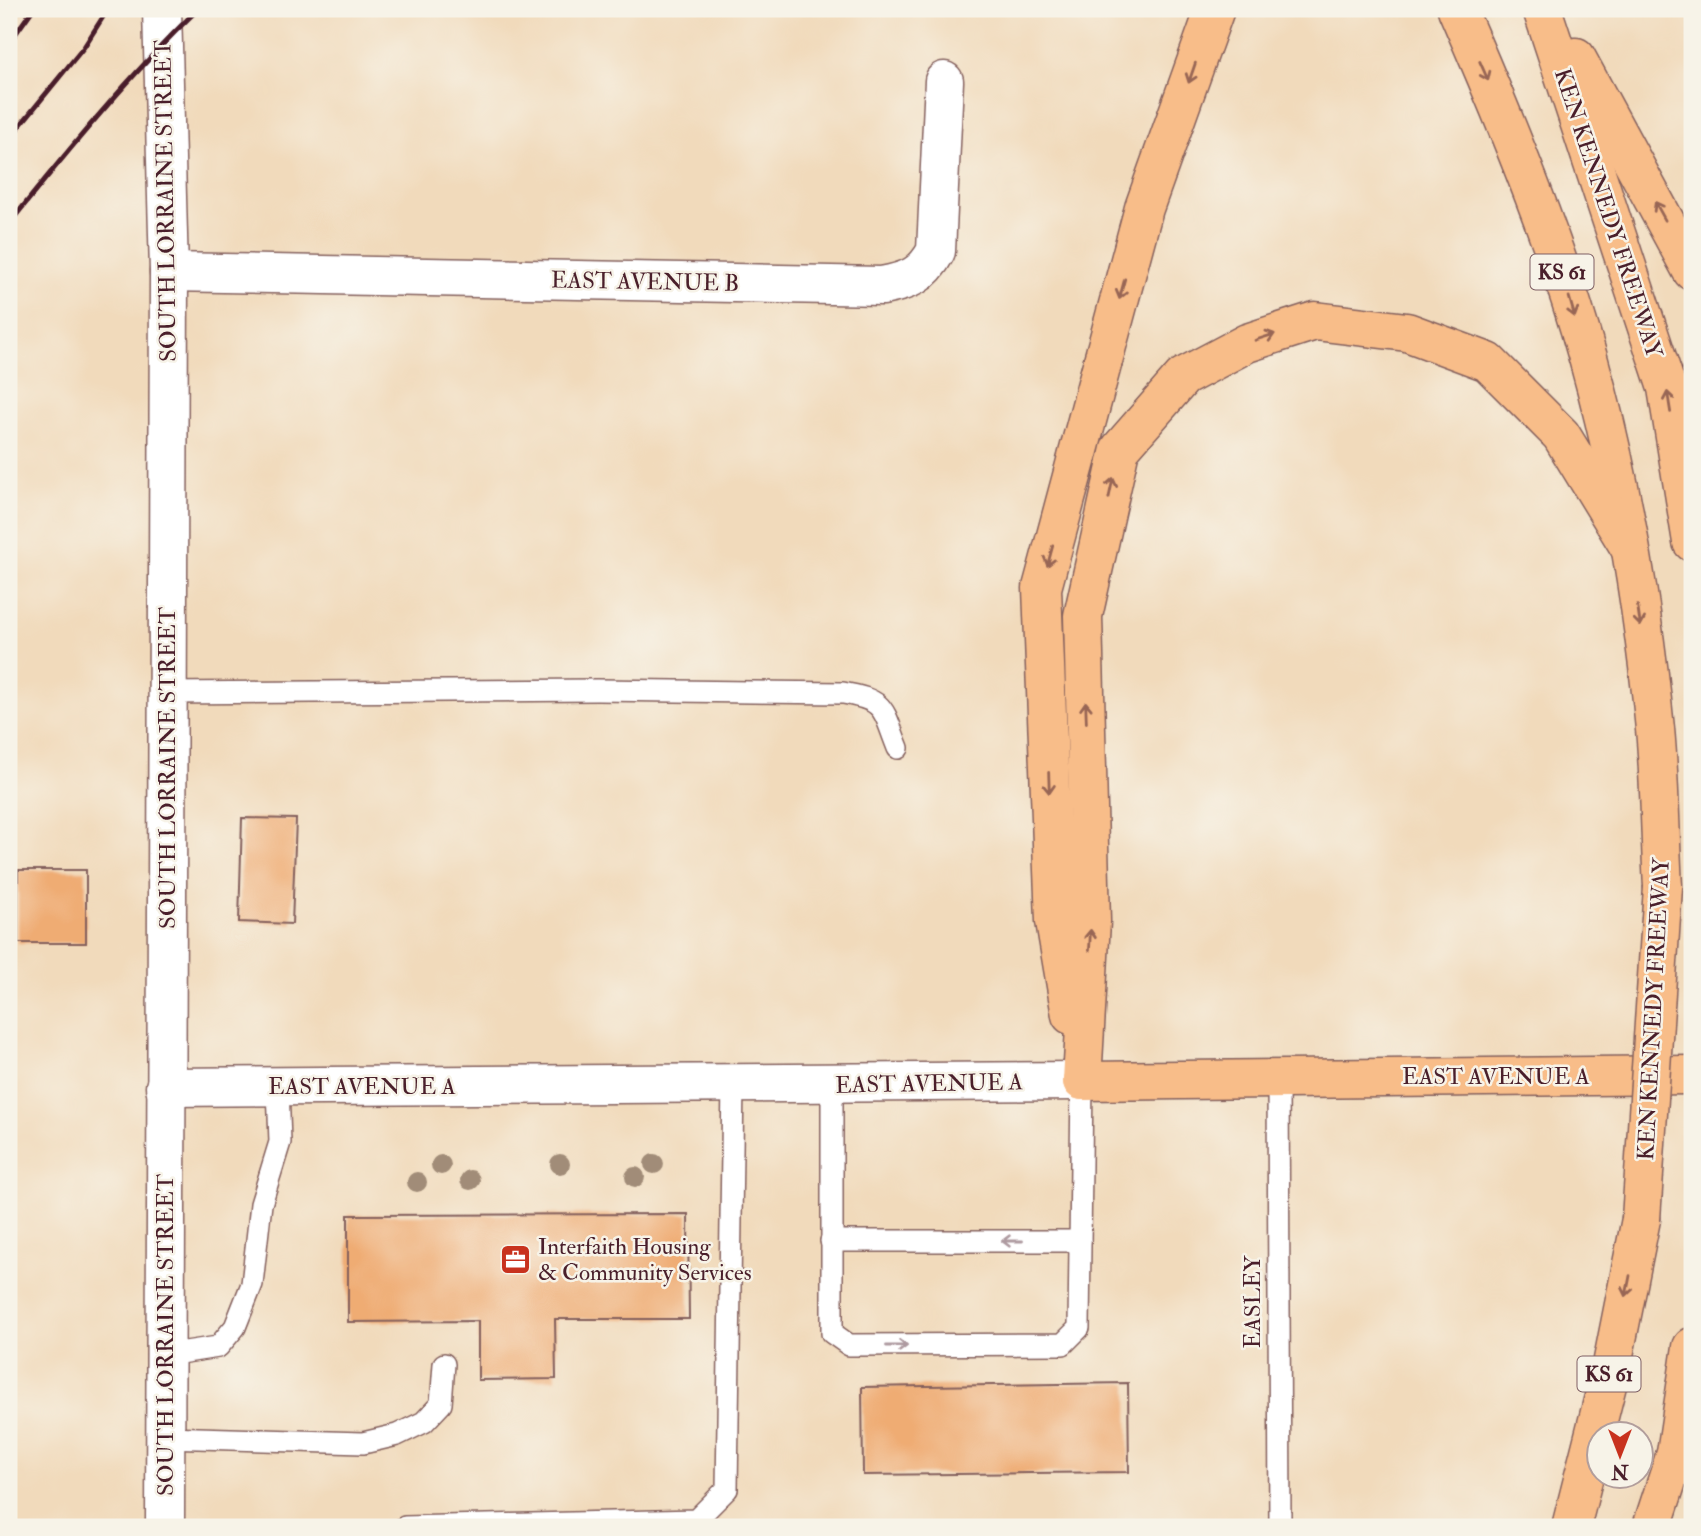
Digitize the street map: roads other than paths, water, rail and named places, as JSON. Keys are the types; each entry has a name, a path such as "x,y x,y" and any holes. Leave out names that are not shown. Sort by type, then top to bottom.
{"main road":[{"path":"1082,1081 1055,921 1042,588 1144,208 1215,9"},
{"name":"KEN KENNEDY FREEWAY","path":"1457,9 1493,93 1563,275 1599,402 1630,548 1655,729 1663,887 1641,1219 1612,1365 1572,1527"},
{"name":"KEN KENNEDY FREEWAY","path":"1542,9 1667,388 1692,542"},
{"path":"1550,9 1692,271"},
{"path":"1082,1081 1091,921 1083,616 1120,449 1183,377 1247,343 1315,321 1407,332 1488,362 1561,435 1630,548"},
{"name":"EAST AVENUE A","path":"1082,1081 1692,1075"},
{"path":"1652,1527 1676,1453 1692,1348"}],"street":[{"name":"SOUTH LORRAINE STREET","path":"162,9 169,272 165,1527"},
{"name":"EAST AVENUE B","path":"169,272 881,286 910,281 927,268 936,251 944,81"},
{"name":"EAST AVENUE A","path":"165,1087 1082,1081"}],"lane":[{"path":"168,693 597,690 843,692 869,697 880,704 898,748"},
{"name":"EASLEY","path":"1278,1077 1280,1527"},
{"path":"832,1084 832,1333 849,1346 1013,1346 1063,1344 1079,1328 1082,1081"},
{"path":"405,1527 696,1520 727,1489 733,1084"},
{"path":"166,1354 218,1347 235,1327 252,1284 261,1204 280,1142 278,1087"},
{"path":"831,1241 1080,1241"},
{"path":"165,1437 363,1443 397,1435 424,1422 441,1404 444,1364"}],"railway":[{"path":"9,43 33,9"},
{"path":"9,139 84,47 108,9"},
{"path":"9,224 100,113 198,9"}],"place":[{"name":"Interfaith Housing & Community Services","path":"515,1259"}]}
